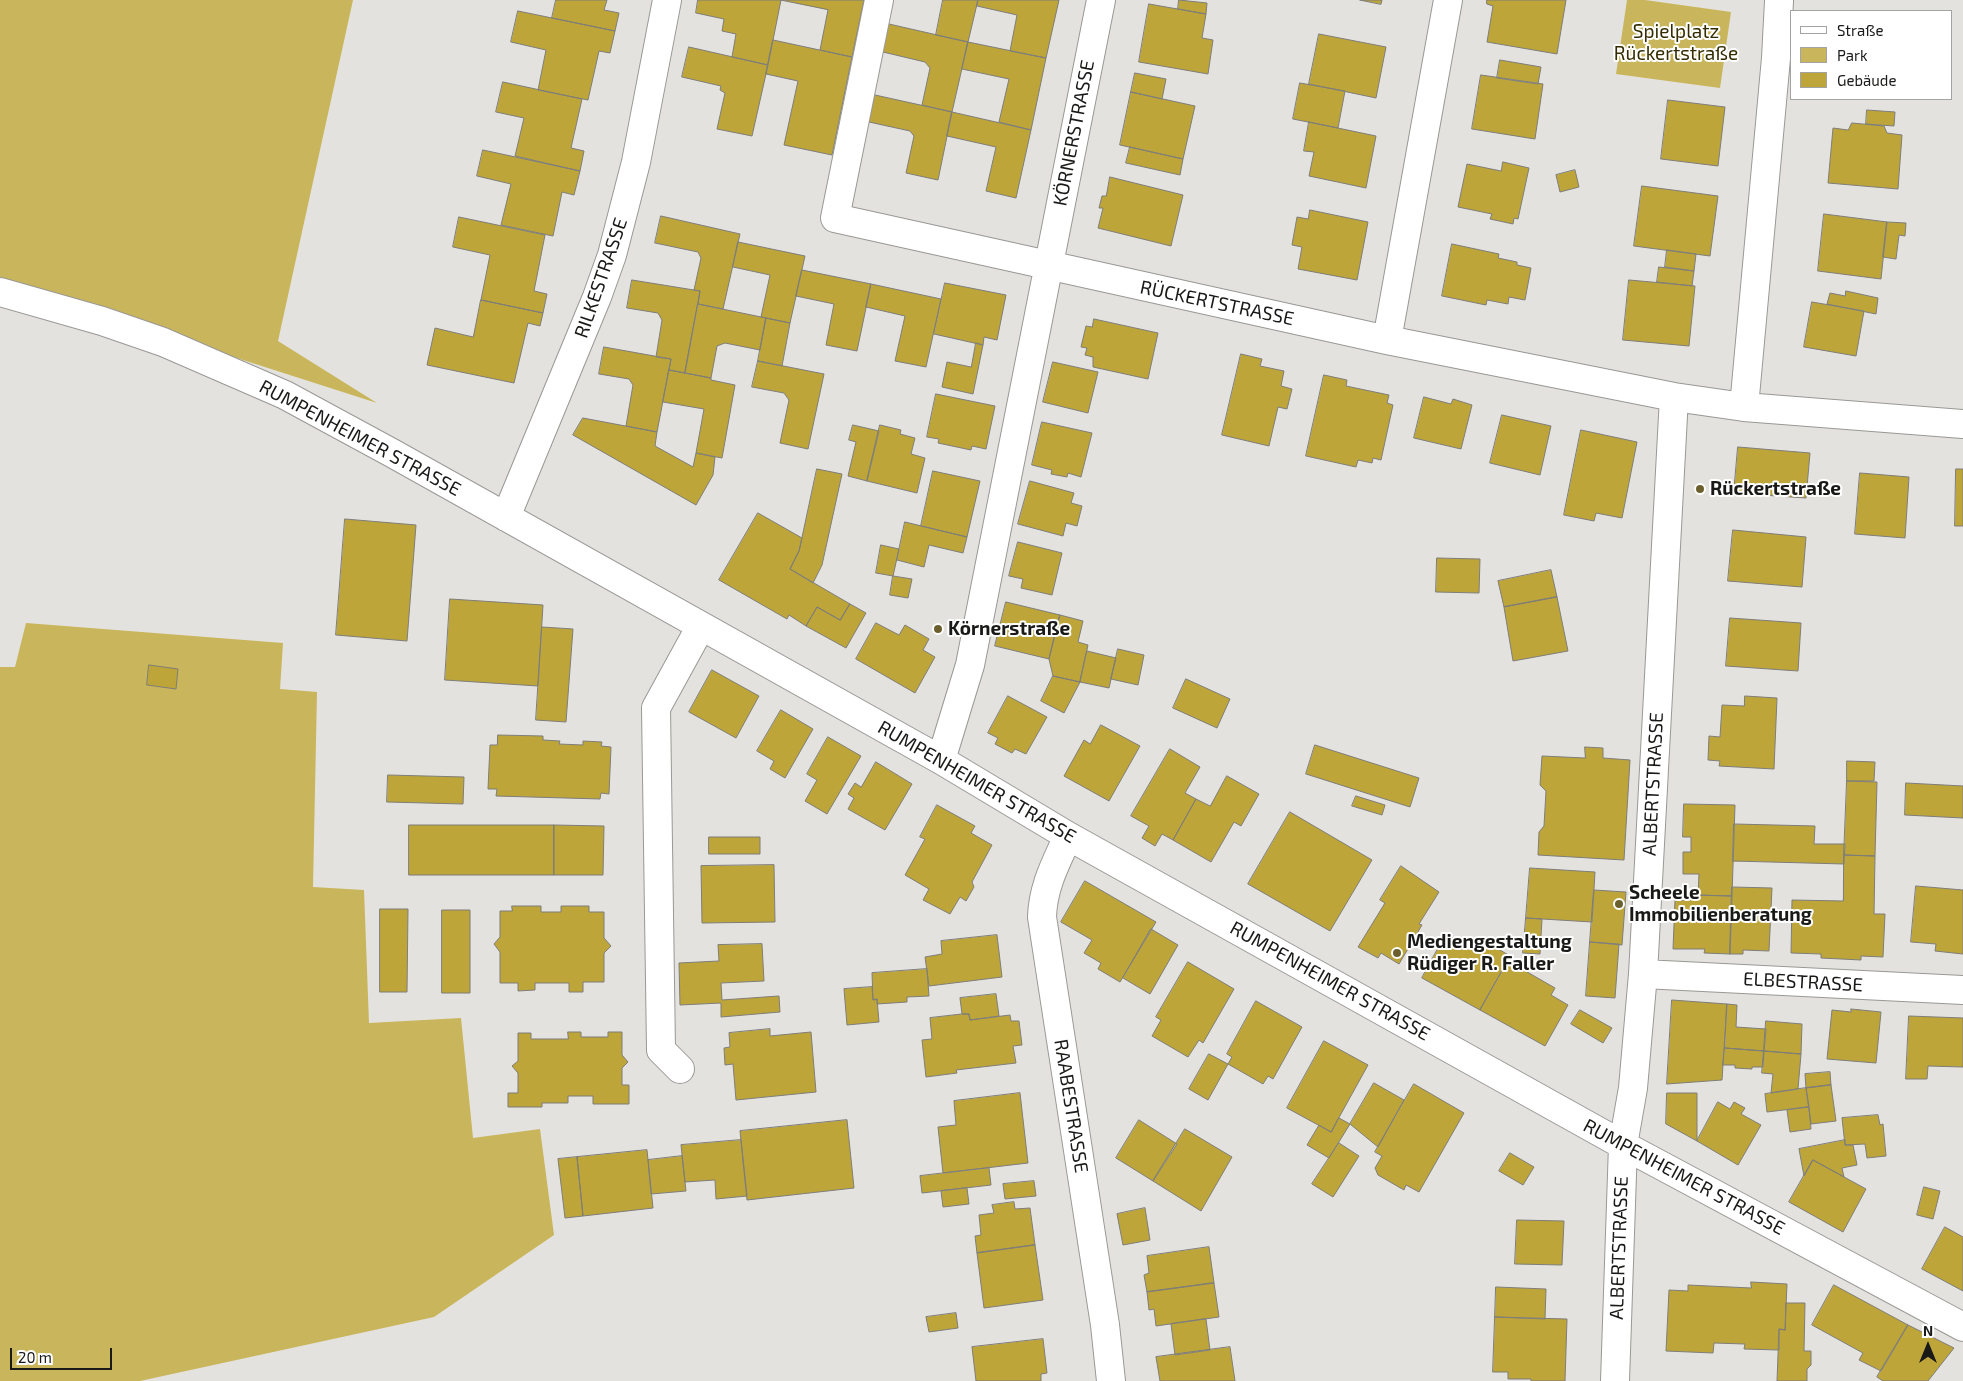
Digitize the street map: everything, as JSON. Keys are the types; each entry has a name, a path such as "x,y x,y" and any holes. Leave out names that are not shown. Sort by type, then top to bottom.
{"street":[{"name":"RILKESTRASSE","path":"506,517 612,255 636,162 667,0"},
{"path":"879,0 835,218 1048,266"},
{"name":"KÖRNERSTRASSE","path":"941,760 970,665 1101,0"},
{"path":"1387,340 1448,0"},
{"path":"1744,407 1776,58 1778,1"},
{"name":"RÜCKERTSTRASSE","path":"1048,266 1387,340 1674,396 1744,407 1963,424"},
{"name":"RUMPENHEIMER STRASSE","path":"0,292 102,321 163,342 285,395 941,760 1068,836 1623,1145 1963,1327"},
{"name":"ALBERTSTRASSE","path":"1615,1381 1623,1145 1633,1088 1642,974 1674,396"},
{"path":"680,1069 661,1050 656,708 701,626"},
{"name":"RAABESTRASSE","path":"1068,836 1042,899 1042,917 1105,1325 1111,1381"},
{"name":"ELBESTRASSE","path":"1642,974 1963,990"}],"green space":[{"path":"0,0 353,0 278,341 377,403 0,282"},
{"name":"Spielplatz Rückertstraße","path":"1627,0 1645,0 1731,12 1720,88 1616,74"},
{"path":"26,623 283,643 280,689 317,692 313,887 364,890 369,1023 461,1018 473,1138 540,1129 554,1235 434,1317 140,1381 0,1381 0,667 15,667"}],"building":[{"path":"556,0 607,0 604,10 619,13 615,31 552,18"},
{"path":"698,0 781,0 768,65 732,57 736,34 722,31 724,19 696,13"},
{"path":"781,0 864,0 852,57 820,50 828,10"},
{"path":"943,0 978,0 968,42 936,35"},
{"path":"978,0 1059,0 1046,58 1010,51 1017,15 977,6"},
{"path":"1179,0 1207,3 1206,14 1178,9"},
{"path":"1360,0 1382,0 1381,4"},
{"path":"1487,0 1566,0 1557,54 1487,42 1493,6 1487,4"},
{"path":"1149,4 1206,14 1202,38 1213,40 1208,74 1139,62"},
{"path":"518,11 615,31 610,53 599,51 588,100 538,90 546,50 511,42"},
{"path":"889,24 968,42 952,112 922,105 930,68 925,62 883,52"},
{"path":"1319,34 1386,47 1376,98 1309,84"},
{"path":"773,40 852,57 832,155 784,145 798,81 766,74"},
{"path":"968,42 1046,58 1031,130 999,122 1009,79 962,69"},
{"path":"689,47 768,65 752,136 717,129 725,93 720,90 721,86 682,77"},
{"path":"1500,60 1541,67 1538,84 1497,78"},
{"path":"1135,73 1166,79 1162,99 1131,92"},
{"path":"1481,75 1543,84 1535,139 1472,129"},
{"path":"503,82 582,99 571,148 584,151 580,171 515,156 524,118 496,112"},
{"path":"1300,83 1345,91 1338,128 1293,119"},
{"path":"1131,92 1195,106 1183,159 1120,145"},
{"path":"875,95 952,112 938,180 906,173 914,136 910,131 869,122"},
{"path":"1668,100 1725,107 1718,166 1661,159"},
{"path":"1867,110 1895,112 1894,126 1866,124"},
{"path":"952,112 1031,130 1016,198 986,191 996,147 947,136"},
{"path":"1309,122 1376,136 1366,188 1309,176 1314,152 1304,151"},
{"path":"1852,123 1884,126 1887,133 1902,135 1898,189 1828,183 1833,128 1848,130"},
{"path":"1130,147 1183,159 1180,175 1126,163"},
{"path":"483,150 580,171 574,195 562,192 553,236 501,225 511,184 477,176"},
{"path":"1503,162 1529,168 1518,219 1514,218 1513,224 1490,219 1492,214 1458,207 1467,164 1501,171"},
{"path":"1575,170 1579,187 1560,192 1556,175"},
{"path":"1110,177 1183,195 1171,246 1098,228 1103,208 1099,208 1102,196 1106,196"},
{"path":"1642,186 1718,196 1710,256 1634,246"},
{"path":"1310,210 1368,222 1357,280 1298,269 1302,247 1292,245 1297,217 1308,219"},
{"path":"1824,214 1887,222 1881,279 1818,271"},
{"path":"661,216 740,234 723,309 698,304 700,291 694,290 701,258 698,252 655,243"},
{"path":"459,217 545,235 534,291 547,294 543,313 481,300 490,255 453,247"},
{"path":"1887,222 1906,223 1905,236 1899,235 1896,259 1883,257"},
{"path":"738,242 805,256 790,323 761,317 770,275 733,267"},
{"path":"1452,244 1499,254 1498,258 1517,262 1517,265 1531,268 1525,300 1509,297 1508,304 1487,300 1486,305 1442,296"},
{"path":"1667,250 1696,254 1694,271 1665,267"},
{"path":"1659,267 1694,271 1692,286 1657,282"},
{"path":"802,270 871,284 857,351 826,345 834,304 796,296"},
{"path":"632,280 700,291 685,373 669,370 671,359 656,357 662,320 658,313 627,308"},
{"path":"1629,280 1695,286 1689,346 1623,340"},
{"path":"945,283 1006,295 997,340 984,337 983,345 934,334"},
{"path":"871,284 941,299 926,367 895,361 905,316 866,307"},
{"path":"1846,291 1878,298 1876,314 1827,304 1830,293 1845,296"},
{"path":"481,300 543,313 540,326 528,323 514,383 427,365 435,328 473,337"},
{"path":"1812,302 1864,311 1856,356 1804,347"},
{"path":"698,304 766,318 760,350 725,343 717,346 711,378 685,373"},
{"path":"766,318 790,323 782,366 758,361"},
{"path":"1094,319 1158,333 1148,379 1093,367 1093,357 1085,355 1087,348 1081,347 1086,326 1092,327"},
{"path":"976,343 983,345 973,394 942,387 947,362 971,367"},
{"path":"604,347 671,359 657,432 626,426 633,385 629,379 599,374"},
{"path":"1241,354 1262,359 1260,366 1284,371 1281,386 1292,389 1287,409 1278,407 1269,446 1222,435"},
{"path":"758,361 824,374 808,449 780,443 789,400 784,393 752,387"},
{"path":"1053,362 1098,372 1088,413 1043,402"},
{"path":"669,370 711,378 711,380 735,385 722,458 696,453 704,409 663,402"},
{"path":"1324,375 1347,380 1346,386 1389,395 1387,403 1393,405 1381,460 1373,458 1372,463 1358,460 1356,467 1306,456"},
{"path":"936,394 995,406 986,449 972,446 971,450 938,443 939,439 927,437"},
{"path":"1424,397 1451,404 1453,399 1472,405 1461,449 1414,438"},
{"path":"1502,415 1551,426 1540,475 1490,463"},
{"path":"583,418 657,432 655,446 693,467 696,453 715,457 713,475 696,505 573,435"},
{"path":"1042,422 1092,433 1081,477 1068,473 1067,477 1051,474 1052,470 1032,465"},
{"path":"853,425 879,431 867,481 848,476 856,442 849,440"},
{"path":"880,425 901,430 900,434 915,438 911,454 925,458 917,493 867,481"},
{"path":"1581,430 1637,442 1622,518 1596,513 1594,521 1564,515"},
{"path":"1738,447 1810,453 1806,498 1734,493"},
{"path":"817,469 842,474 822,565 813,583 790,569 799,551"},
{"path":"1956,469 1963,469 1963,526 1955,526"},
{"path":"933,471 980,481 967,537 921,526"},
{"path":"1860,473 1909,477 1905,538 1855,534"},
{"path":"1030,481 1074,493 1071,503 1082,506 1077,526 1066,523 1063,536 1018,524"},
{"path":"758,513 802,538 799,551 790,569 850,604 840,620 817,607 806,626 789,615 787,619 719,580"},
{"path":"345,519 416,525 407,641 336,635"},
{"path":"905,522 967,537 963,553 929,545 924,567 897,560"},
{"path":"1733,530 1806,537 1802,587 1728,581"},
{"path":"1018,542 1062,553 1052,595 1021,588 1023,579 1009,576"},
{"path":"881,545 899,549 893,576 876,573"},
{"path":"1437,558 1480,559 1479,593 1436,592"},
{"path":"1551,570 1557,597 1504,607 1498,581"},
{"path":"893,576 912,579 908,598 890,595"},
{"path":"1557,597 1568,651 1513,661 1504,607"},
{"path":"450,599 543,605 538,686 445,680"},
{"path":"1006,602 1060,615 1049,659 995,646"},
{"path":"850,604 866,613 846,648 806,626 817,607 840,620"},
{"path":"1060,615 1083,621 1078,642 1088,645 1080,682 1053,676 1049,659"},
{"path":"1730,618 1801,623 1798,671 1726,666"},
{"path":"876,623 899,635 905,625 929,639 923,650 935,657 915,693 856,659"},
{"path":"542,627 573,629 566,722 536,720"},
{"path":"1118,649 1144,655 1138,685 1111,679"},
{"path":"1087,651 1116,658 1109,688 1080,682"},
{"path":"149,665 178,669 176,689 147,685"},
{"path":"712,670 759,696 736,738 689,712"},
{"path":"1053,676 1080,682 1064,713 1041,701"},
{"path":"1186,679 1230,699 1217,728 1173,708"},
{"path":"1008,696 1047,717 1026,754 1015,749 1012,753 995,744 998,738 988,733"},
{"path":"1745,696 1777,698 1774,769 1719,766 1720,761 1708,760 1709,736 1720,737 1722,705 1744,706"},
{"path":"781,710 813,729 785,778 770,769 774,761 757,751"},
{"path":"1101,725 1140,746 1109,801 1064,776 1084,740 1090,744"},
{"path":"498,735 543,736 543,740 560,741 559,744 583,745 583,741 602,742 601,746 611,747 609,794 601,793 600,799 496,796 497,789 488,789 490,745 497,745"},
{"path":"828,737 861,756 827,814 805,801 817,780 807,774"},
{"path":"1315,745 1419,778 1410,807 1306,774"},
{"path":"1585,747 1603,748 1603,758 1630,760 1624,860 1538,855 1539,832 1544,826 1546,791 1540,785 1542,756 1585,758"},
{"path":"1170,749 1200,767 1185,793 1196,799 1173,840 1162,834 1155,846 1142,838 1149,826 1131,816"},
{"path":"1847,761 1875,762 1874,781 1847,781"},
{"path":"876,762 912,784 885,830 848,809 854,798 848,794 855,783 861,787"},
{"path":"388,775 464,777 463,804 387,802"},
{"path":"1227,776 1259,794 1241,826 1234,822 1211,862 1173,840 1196,799 1210,806"},
{"path":"1847,781 1877,782 1875,856 1844,855"},
{"path":"1906,783 1963,786 1963,818 1905,815"},
{"path":"1356,796 1385,805 1382,815 1352,806"},
{"path":"1684,804 1735,805 1732,896 1698,895 1699,874 1683,874 1683,852 1691,852 1691,837 1683,837"},
{"path":"937,805 975,826 971,833 992,845 972,882 974,887 966,901 960,897 950,914 923,900 929,889 905,875 925,839 920,837"},
{"path":"1290,812 1372,860 1330,931 1248,884"},
{"path":"1734,824 1815,826 1814,844 1845,844 1844,864 1733,861"},
{"path":"409,825 554,825 554,875 409,875"},
{"path":"554,825 604,826 603,875 554,875"},
{"path":"709,837 760,837 760,854 709,854"},
{"path":"1844,855 1875,856 1874,914 1885,914 1883,957 1861,956 1861,960 1821,958 1821,954 1791,953 1792,900 1843,901"},
{"path":"774,865 775,922 702,923 701,866"},
{"path":"1401,866 1439,892 1419,924 1422,925 1399,964 1381,953 1378,958 1358,947 1385,903 1380,900"},
{"path":"1530,868 1595,872 1592,922 1526,918"},
{"path":"1085,881 1156,922 1120,982 1098,969 1101,963 1084,953 1092,940 1061,922"},
{"path":"1916,886 1963,890 1963,954 1935,951 1936,944 1911,942"},
{"path":"1732,887 1772,888 1769,951 1743,950 1743,954 1730,954"},
{"path":"1594,890 1626,892 1622,945 1590,942"},
{"path":"1690,895 1732,896 1730,954 1704,953 1705,949 1673,949 1675,900 1690,900"},
{"path":"512,906 541,906 541,912 561,912 561,906 589,906 589,912 604,912 604,938 611,946 604,953 604,982 583,982 583,992 569,992 569,983 535,983 535,990 518,991 518,983 500,983 500,952 494,944 500,937 500,911 512,911"},
{"path":"380,909 408,909 407,992 380,992"},
{"path":"442,910 470,910 470,993 442,993"},
{"path":"1526,918 1542,919 1540,954 1523,953"},
{"path":"1151,929 1178,945 1150,994 1123,978"},
{"path":"1446,934 1474,950 1480,938 1510,956 1480,1010 1422,978"},
{"path":"997,935 1002,977 929,986 925,957 942,954 941,941"},
{"path":"1590,942 1619,944 1615,998 1586,996"},
{"path":"762,944 764,981 721,983 722,1000 779,996 780,1012 721,1017 721,1003 680,1005 679,963 719,961 718,945"},
{"path":"1508,961 1555,988 1551,995 1568,1005 1545,1046 1480,1010"},
{"path":"1188,962 1234,989 1203,1043 1199,1040 1188,1057 1152,1036 1161,1020 1156,1017"},
{"path":"927,969 929,996 907,997 907,1002 877,1004 877,999 873,1000 872,973"},
{"path":"872,987 873,1000 877,999 879,1022 847,1025 844,989"},
{"path":"996,994 999,1016 970,1020 969,1014 962,1014 960,998"},
{"path":"1672,1000 1727,1004 1722,1080 1667,1084"},
{"path":"1256,1001 1302,1027 1273,1079 1268,1076 1263,1084 1228,1064 1232,1057 1227,1054"},
{"path":"1727,1004 1737,1005 1736,1027 1766,1029 1764,1051 1725,1048"},
{"path":"1851,1009 1881,1012 1876,1063 1827,1059 1832,1010 1851,1012"},
{"path":"1580,1010 1612,1028 1603,1043 1571,1024"},
{"path":"969,1014 970,1020 1010,1015 1011,1021 1019,1021 1022,1045 1013,1046 1016,1063 956,1070 957,1073 926,1077 922,1040 932,1039 930,1018"},
{"path":"1909,1016 1963,1018 1963,1067 1928,1066 1927,1079 1906,1079"},
{"path":"1766,1021 1802,1024 1801,1054 1764,1051"},
{"path":"770,1029 770,1036 811,1032 816,1092 736,1100 733,1064 725,1065 724,1048 730,1047 729,1033"},
{"path":"568,1032 581,1032 581,1037 608,1037 608,1032 622,1032 622,1055 628,1062 622,1068 622,1085 629,1085 629,1104 593,1104 593,1096 568,1096 568,1103 542,1103 542,1107 508,1107 508,1093 518,1093 518,1073 512,1066 518,1061 518,1033 531,1033 531,1039 568,1039"},
{"path":"1324,1041 1368,1065 1331,1132 1287,1108"},
{"path":"1725,1048 1764,1051 1763,1067 1752,1067 1752,1069 1735,1068 1735,1065 1723,1065"},
{"path":"1764,1051 1801,1054 1798,1089 1771,1093 1773,1074 1762,1073"},
{"path":"1209,1054 1228,1064 1208,1100 1189,1089"},
{"path":"1830,1072 1831,1085 1806,1088 1805,1074"},
{"path":"1374,1083 1404,1100 1378,1147 1350,1124"},
{"path":"1414,1084 1464,1113 1419,1192 1406,1185 1404,1190 1378,1175 1375,1168 1382,1156 1375,1152"},
{"path":"1831,1085 1836,1121 1811,1124 1806,1088"},
{"path":"1806,1088 1809,1107 1767,1112 1765,1094"},
{"path":"1020,1093 1028,1163 943,1173 938,1127 956,1125 954,1101"},
{"path":"1667,1093 1697,1093 1697,1141 1666,1124"},
{"path":"1718,1102 1730,1109 1734,1102 1745,1108 1741,1114 1761,1125 1738,1165 1697,1141"},
{"path":"1809,1107 1811,1129 1790,1132 1787,1110"},
{"path":"1878,1115 1880,1125 1883,1124 1886,1156 1867,1158 1865,1144 1845,1145 1842,1118"},
{"path":"1339,1118 1350,1124 1329,1158 1307,1145 1319,1125 1331,1132"},
{"path":"847,1120 854,1188 747,1200 740,1131"},
{"path":"1139,1120 1177,1144 1153,1181 1116,1158"},
{"path":"1185,1129 1232,1157 1201,1211 1153,1181"},
{"path":"741,1140 747,1196 716,1199 715,1180 685,1182 681,1145"},
{"path":"1845,1140 1845,1145 1853,1145 1857,1165 1842,1168 1844,1177 1813,1160 1804,1176 1799,1149"},
{"path":"1339,1143 1359,1156 1333,1197 1312,1184"},
{"path":"647,1150 653,1208 583,1216 577,1157"},
{"path":"1510,1153 1534,1167 1523,1185 1499,1171"},
{"path":"682,1156 686,1191 651,1194 648,1160"},
{"path":"577,1157 583,1216 565,1218 558,1159"},
{"path":"1813,1160 1866,1189 1843,1232 1789,1202"},
{"path":"989,1168 991,1185 922,1193 920,1176"},
{"path":"1034,1181 1036,1196 1005,1199 1003,1184"},
{"path":"1924,1187 1940,1191 1933,1219 1917,1215"},
{"path":"967,1188 969,1204 943,1207 941,1191"},
{"path":"1014,1202 1015,1209 1030,1208 1035,1245 977,1253 975,1236 981,1235 979,1215 994,1213 992,1205"},
{"path":"1145,1208 1150,1240 1123,1245 1117,1214"},
{"path":"1517,1220 1564,1221 1562,1265 1515,1264"},
{"path":"1945,1227 1963,1237 1963,1291 1922,1269"},
{"path":"1035,1245 1043,1300 984,1308 977,1253"},
{"path":"1209,1247 1214,1283 1147,1292 1144,1275 1149,1273 1147,1256"},
{"path":"1751,1282 1787,1284 1785,1330 1779,1329 1779,1350 1744,1349 1745,1344 1714,1343 1713,1353 1666,1351 1669,1290 1688,1291 1688,1285 1751,1288"},
{"path":"1214,1283 1219,1317 1156,1326 1154,1309 1149,1310 1147,1292"},
{"path":"1834,1285 1908,1325 1881,1371 1859,1360 1863,1353 1812,1325"},
{"path":"1496,1287 1546,1289 1545,1319 1495,1317"},
{"path":"1786,1303 1805,1303 1804,1351 1811,1351 1811,1365 1807,1369 1807,1381 1777,1381 1779,1329 1785,1330"},
{"path":"956,1313 958,1328 929,1332 926,1317"},
{"path":"1495,1317 1567,1319 1565,1381 1508,1379 1508,1372 1493,1372"},
{"path":"1206,1319 1210,1350 1175,1355 1171,1324"},
{"path":"1908,1325 1954,1348 1928,1381 1883,1381 1877,1377"},
{"path":"1043,1339 1047,1373 1041,1374 1041,1381 976,1381 972,1347"},
{"path":"1230,1347 1235,1381 1160,1381 1156,1357"}],"place":[{"name":"Rückertstraße","path":"1700,489"},
{"name":"Körnerstraße","path":"938,629"},
{"name":"Scheele Immobilienberatung","path":"1619,904"},
{"name":"Mediengestaltung Rüdiger R. Faller","path":"1397,953"}]}
